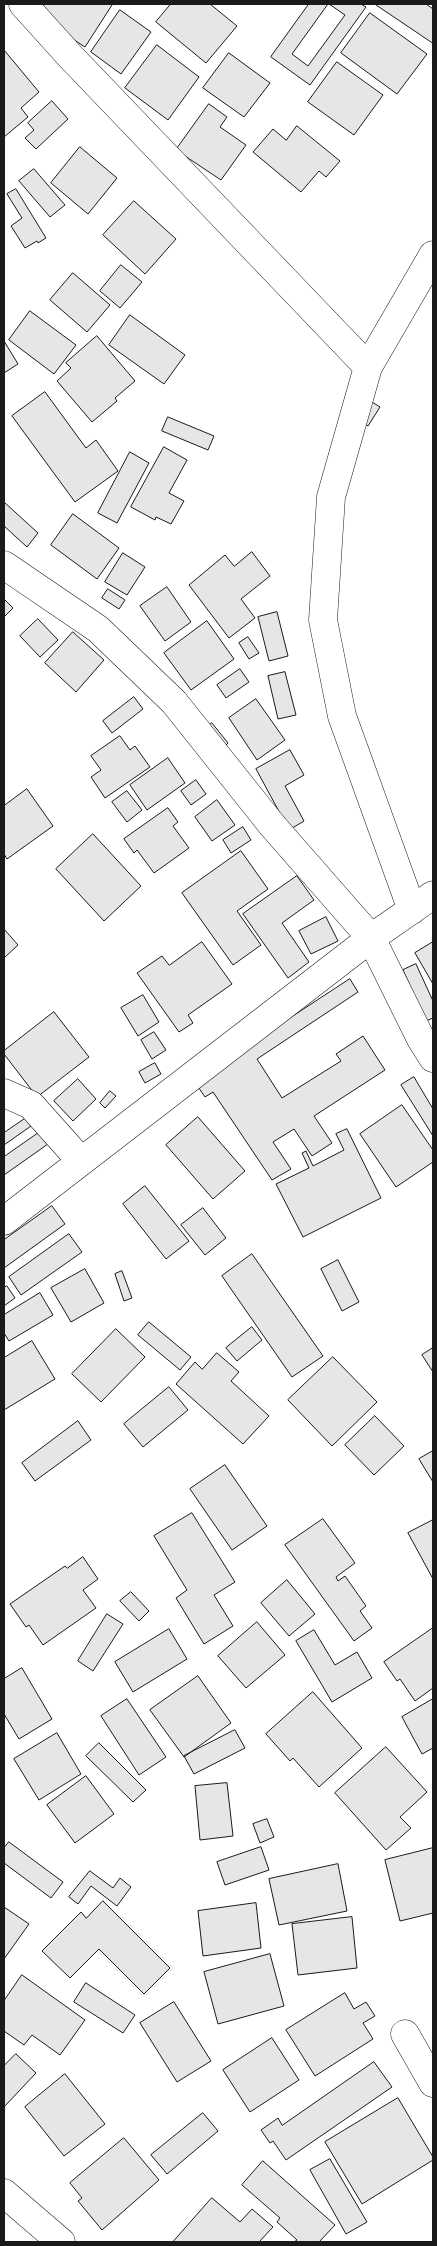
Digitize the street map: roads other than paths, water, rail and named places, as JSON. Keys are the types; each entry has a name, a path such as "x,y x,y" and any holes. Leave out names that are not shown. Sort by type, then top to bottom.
{"street":[{"path":"23,4 70,56 368,367"},
{"path":"4,1221 371,938 423,902 342,716 323,620 331,496 368,367 433,255"},
{"path":"4,564 98,629 174,702 272,825 371,938 421,1039 433,1058"},
{"path":"4,1093 31,1105 81,1161"},
{"path":"405,2034 433,2083"},
{"path":"4,2193 61,2242"}]}
